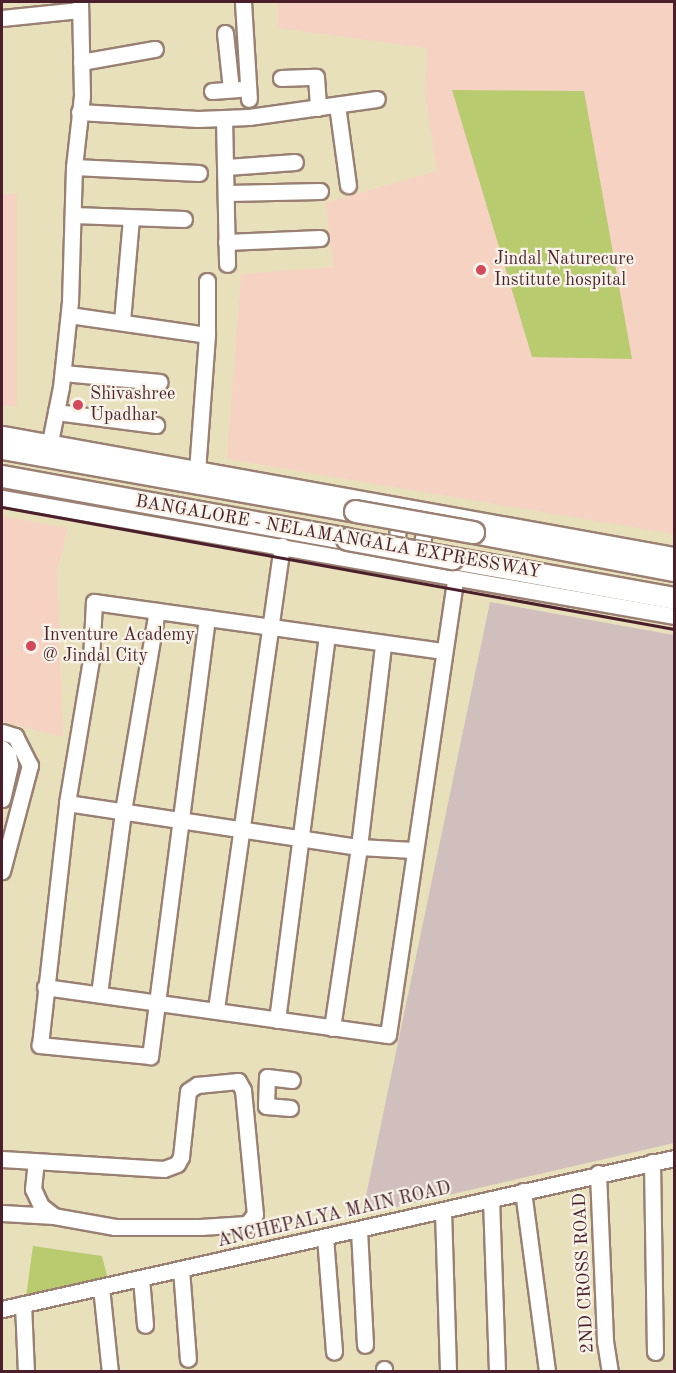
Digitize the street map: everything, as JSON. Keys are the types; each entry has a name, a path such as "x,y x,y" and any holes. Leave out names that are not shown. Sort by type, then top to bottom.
{"highway":[{"name":"BANGALORE - NELAMANGALA EXPRESSWAY","path":"2,448 675,570"},
{"name":"BANGALORE - NELAMANGALA EXPRESSWAY","path":"2,476 675,598"}],"street":[{"path":"212,91 231,89 248,94 243,2"},
{"path":"2,18 20,9 80,6 81,62 74,167 69,315 63,373 50,442"},
{"path":"225,33 231,89"},
{"path":"81,62 155,49"},
{"path":"281,78 316,76 318,108"},
{"path":"79,112 224,118 377,99"},
{"path":"337,105 348,185"},
{"path":"224,118 228,193 227,264"},
{"path":"227,168 295,162"},
{"path":"74,167 199,173"},
{"path":"228,193 320,191"},
{"path":"73,215 184,219"},
{"path":"122,321 131,218"},
{"path":"226,242 320,238"},
{"path":"197,470 207,335 207,281"},
{"path":"69,315 207,335"},
{"path":"63,373 160,382"},
{"path":"56,412 156,425"},
{"path":"2,434 675,555"},
{"path":"2,498 675,616"},
{"path":"393,568 401,507"},
{"path":"417,572 427,511"},
{"path":"216,1009 282,546"},
{"path":"45,987 216,1009 388,1035 442,651 455,579"},
{"path":"207,618 150,1056 40,1045 67,803 91,659 94,602 207,618 269,627 327,635 383,645 442,651"},
{"path":"99,994 123,811 157,611"},
{"path":"277,1020 303,836 327,635"},
{"path":"332,1028 359,847 383,645"},
{"path":"2,732 15,736 30,765 5,839 2,871"},
{"path":"2,748 8,754 10,765 2,799"},
{"path":"67,803 303,836 359,847 413,850"},
{"path":"266,1106 267,1077 292,1080"},
{"path":"2,1159 164,1169 181,1158 186,1095 192,1087 238,1081 243,1090 255,1214 247,1224 115,1227 54,1216 2,1213"},
{"path":"245,1107 290,1108"},
{"name":"ANCHEPALYA MAIN ROAD","path":"2,1309 359,1230 598,1173 675,1158"},
{"path":"36,1162 33,1189 41,1206 54,1216"},
{"path":"652,1162 655,1352"},
{"name":"2ND CROSS ROAD","path":"598,1173 605,1341 610,1371"},
{"path":"523,1191 547,1371"},
{"path":"491,1199 497,1371"},
{"path":"443,1210 448,1371"},
{"path":"359,1230 365,1345"},
{"path":"325,1237 334,1352"},
{"path":"181,1269 188,1359"},
{"path":"141,1278 145,1325"},
{"path":"101,1287 110,1371"},
{"path":"23,1304 26,1371"}],"shaded area":[{"name":"Jindal Naturecure Institute hospital","path":"278,2 674,2 674,534 227,459 241,274 334,267 325,203 437,171 425,93 427,48 278,28"},
{"path":"2,194 17,194 17,406 2,406"},
{"name":"Inventure Academy @ Jindal City","path":"2,516 68,528 57,571 63,737 2,721"},
{"path":"490,602 674,635 674,1143 362,1215"}],"green space":[{"path":"452,90 584,91 632,359 532,357"},
{"path":"33,1246 102,1256 108,1280 26,1297"}],"railway":[{"path":"2,507 674,629"}],"place":[{"name":"Jindal Naturecure Institute hospital","path":"481,270"},
{"name":"Shivashree Upadhar","path":"78,405"},
{"name":"Inventure Academy @ Jindal City","path":"31,646"}]}
